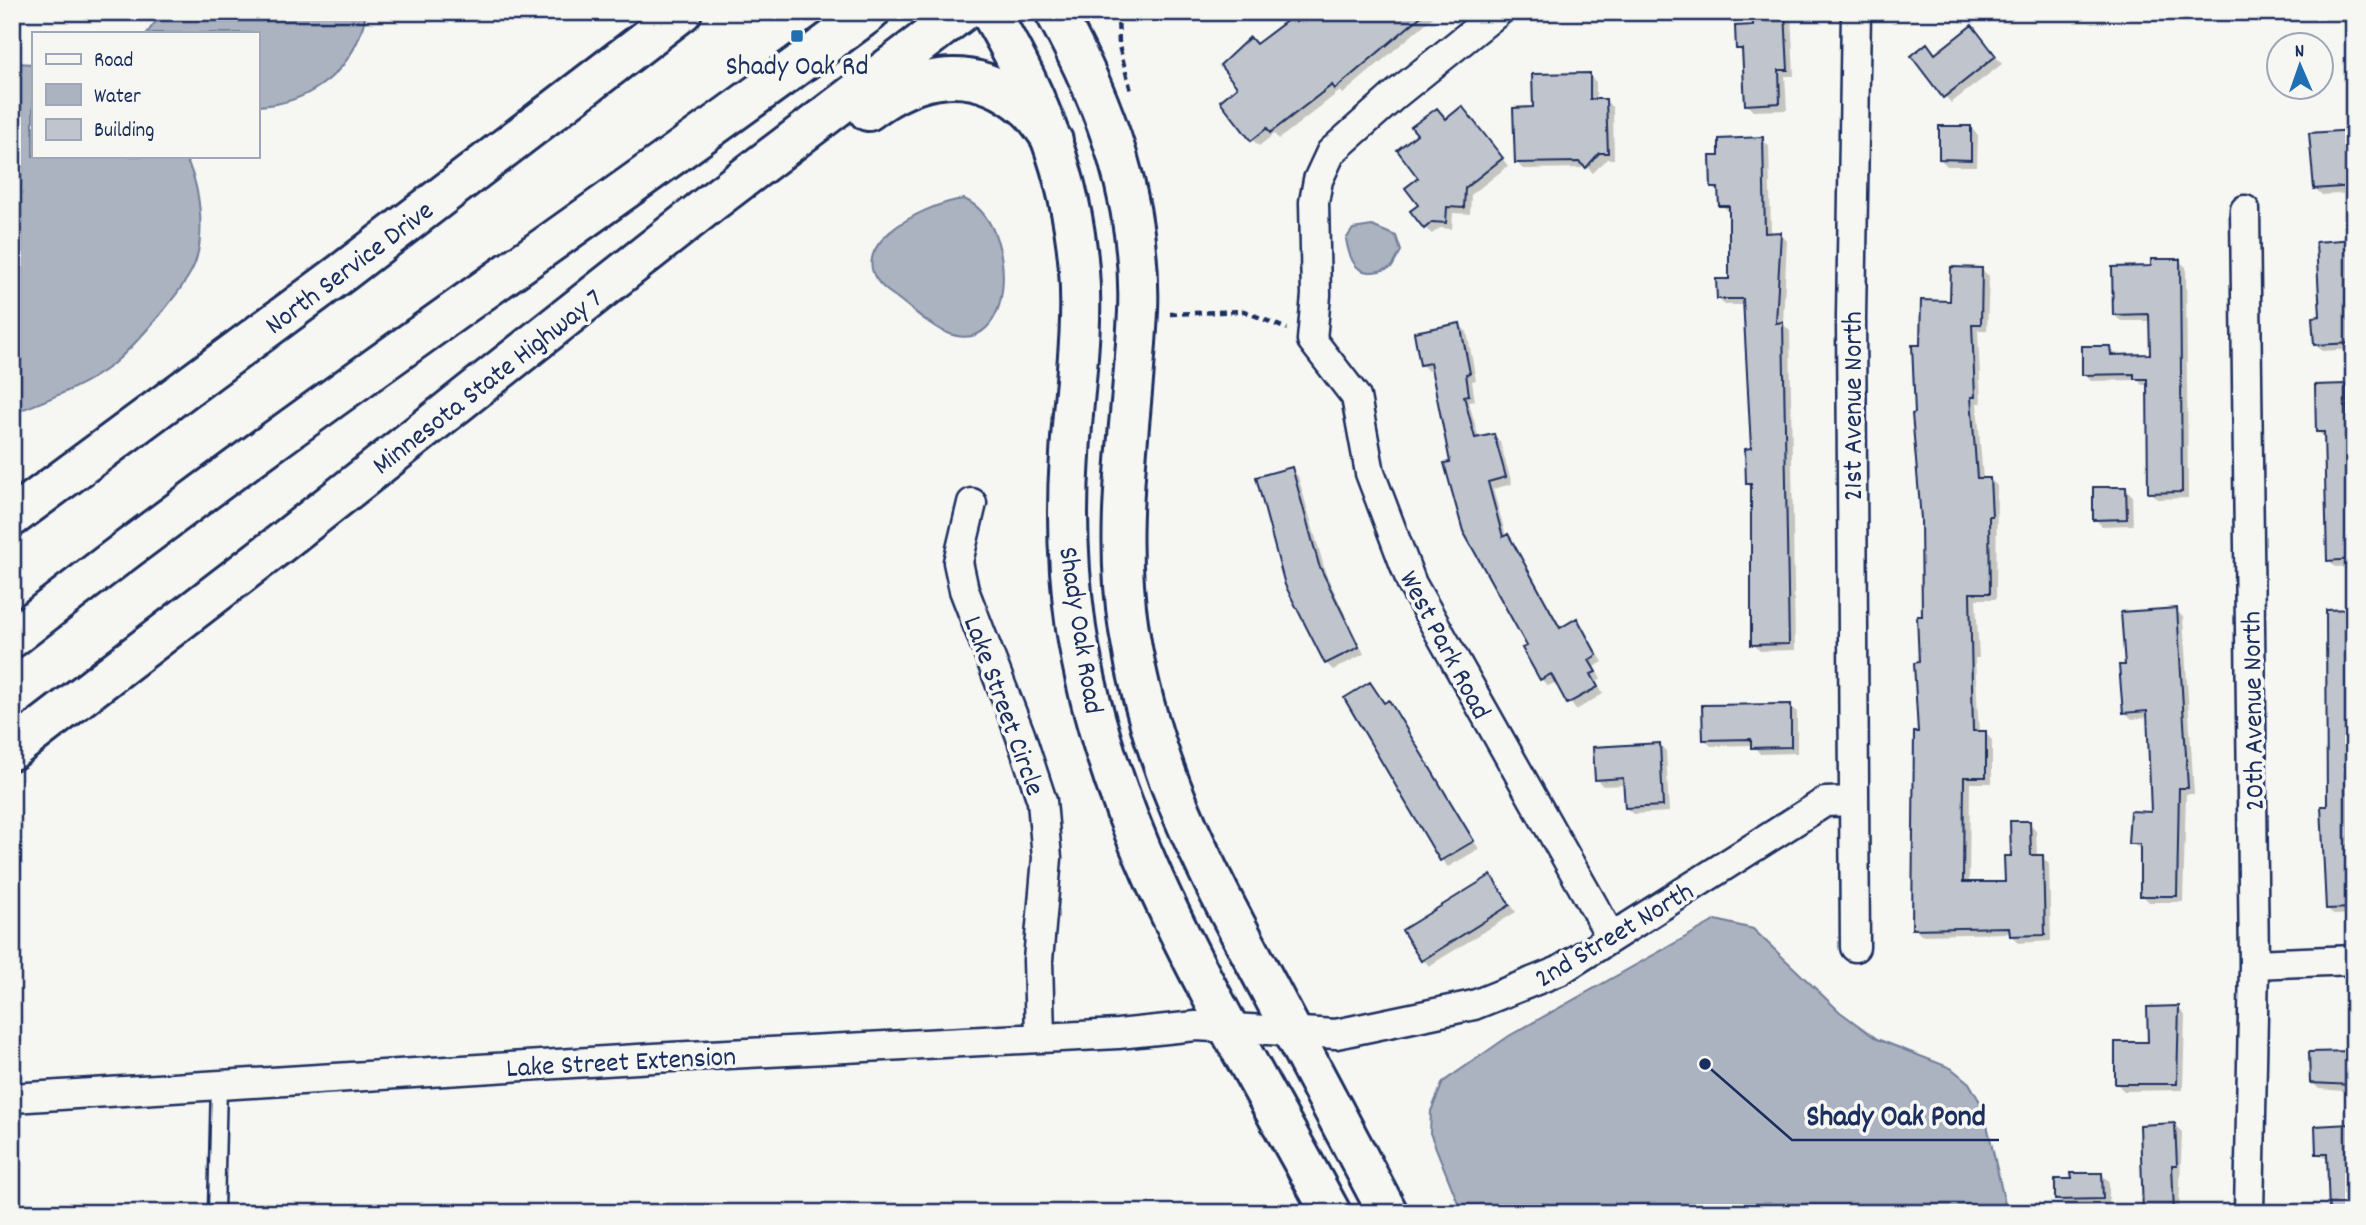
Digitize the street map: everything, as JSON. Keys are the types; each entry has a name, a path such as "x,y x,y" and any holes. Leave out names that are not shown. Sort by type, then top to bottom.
{"main road":[{"name":"North Service Drive","path":"12,517 342,272 682,12"},
{"path":"12,638 219,481 669,161 870,12"},
{"name":"Minnesota State Highway 7","path":"12,750 276,548 483,381 962,12"},
{"name":"Shady Oak Road","path":"990,12 1038,102 1053,141 1073,215 1079,273 1080,332 1067,508 1075,616 1088,695 1106,761 1140,851 1331,1213"},
{"name":"Shady Oak Road","path":"1055,12 1102,105 1116,145 1132,221 1138,308 1121,534 1128,629 1152,738 1196,851 1388,1213"},
{"path":"483,381 772,184 892,92 912,83 948,78 984,83 1004,91 1028,108 1053,141"}],"street":[{"path":"1312,340 1316,295 1314,202 1318,180 1331,152 1360,124 1498,12"},
{"name":"21st Avenue North","path":"1855,947 1851,317 1856,12"},
{"name":"20th Avenue North","path":"2245,210 2254,964 2249,1213"},
{"name":"West Park Road","path":"1312,340 1356,397 1370,473 1412,584 1611,937"},
{"name":"Lake Street Circle","path":"972,503 958,562 964,590 1034,772 1045,827 1046,887 1038,960 1040,1036"},
{"name":"2nd Street North","path":"1231,1027 1336,1034 1474,1005 1559,971 1825,802 1853,801"},
{"path":"2254,964 2354,960"},
{"name":"Lake Street Extension","path":"12,1098 1040,1036 1231,1027"}],"lane":[{"path":"216,1213 219,1084"}],"path":[{"path":"1118,12 1119,46 1134,99"},
{"path":"1168,328 1169,303"},
{"path":"1169,314 1244,312 1312,340"}],"water":[{"path":"163,12 366,12 353,50 329,79 296,98 259,106 259,32 148,32"},
{"path":"12,64 32,64 32,158 185,158 197,192 200,235 196,260 183,285 160,315 113,364 90,380 12,414"},
{"path":"964,199 982,213 995,234 1002,260 1002,286 997,310 986,328 969,336 945,332 918,315 876,279 871,262 877,247 890,232 907,220 927,210"},
{"path":"1372,226 1396,236 1401,251 1392,267 1366,272 1355,265 1346,239 1353,229"},
{"path":"1716,920 1753,929 1840,1012 1877,1039 1951,1068 1969,1083 1983,1107 2007,1213 1462,1213 1430,1133 1431,1111 1443,1082 1509,1036"}],"building":[{"path":"1309,12 1426,12 1335,89 1332,85 1270,133 1267,128 1251,141 1220,101 1237,87 1220,65 1250,37 1256,44 1292,17 1296,22"},
{"path":"1752,12 1785,12 1788,70 1779,70 1780,103 1745,105 1742,49 1736,49 1735,26 1753,25"},
{"path":"1972,25 1996,56 1943,98 1911,56 1927,43 1935,54"},
{"path":"1590,73 1590,99 1606,99 1608,153 1599,153 1586,168 1579,162 1515,163 1513,108 1533,107 1532,74"},
{"path":"1462,106 1503,158 1465,188 1464,208 1447,207 1446,223 1432,222 1424,229 1410,211 1418,205 1405,188 1418,178 1397,150 1417,134 1411,127 1437,108 1446,119"},
{"path":"1939,126 1971,126 1971,160 1939,159"},
{"path":"2354,130 2354,186 2314,189 2309,133"},
{"path":"1763,137 1765,233 1781,232 1776,323 1783,322 1789,644 1751,645 1751,484 1746,484 1745,449 1751,448 1743,299 1717,299 1716,279 1729,279 1729,206 1719,206 1718,188 1711,188 1710,156 1719,156 1719,139"},
{"path":"2354,239 2354,343 2314,345 2312,317 2320,316 2316,242"},
{"path":"2151,259 2180,259 2182,492 2148,493 2147,379 2134,379 2134,374 2082,375 2082,346 2110,346 2111,355 2150,354 2149,314 2113,315 2112,267 2151,266"},
{"path":"1951,267 1982,268 1981,324 1972,324 1975,397 1971,397 1977,478 1990,478 1992,516 1989,516 1990,593 1970,593 1973,731 1986,731 1986,777 1964,777 1963,882 2005,882 2004,856 2011,856 2010,821 2030,821 2031,855 2043,855 2045,935 2010,936 2009,927 1912,929 1914,732 1918,732 1914,663 1919,662 1917,616 1922,616 1921,519 1912,414 1915,413 1912,345 1920,345 1921,300 1950,301"},
{"path":"1460,323 1470,373 1466,374 1469,395 1464,396 1475,438 1494,434 1506,477 1488,482 1503,537 1508,534 1560,628 1577,618 1597,655 1589,660 1596,672 1591,674 1598,687 1567,704 1551,674 1540,680 1522,648 1527,646 1463,531 1444,463 1450,462 1430,363 1420,365 1414,332"},
{"path":"2346,384 2348,449 2354,449 2354,559 2327,561 2324,432 2316,432 2315,385"},
{"path":"1292,467 1319,565 1359,647 1325,664 1285,585 1256,477"},
{"path":"2093,487 2126,487 2127,519 2093,520"},
{"path":"2177,608 2188,788 2179,788 2177,896 2140,896 2140,844 2128,844 2130,811 2151,812 2147,711 2123,713 2119,665 2125,665 2121,612"},
{"path":"2354,609 2354,908 2326,909 2321,806 2327,806 2326,610"},
{"path":"1370,682 1384,703 1389,700 1474,841 1440,861 1344,698"},
{"path":"1791,704 1791,747 1751,748 1751,739 1703,740 1702,705"},
{"path":"1660,743 1663,806 1625,808 1623,778 1595,780 1593,747"},
{"path":"1491,875 1510,905 1421,961 1402,930"},
{"path":"2179,1006 2177,1084 2115,1084 2115,1042 2148,1042 2147,1007"},
{"path":"2354,1051 2354,1085 2310,1083 2309,1052"},
{"path":"2175,1123 2177,1165 2172,1165 2174,1213 2143,1213 2140,1125"},
{"path":"2350,1124 2354,1213 2329,1213 2327,1154 2316,1154 2315,1126"},
{"path":"2071,1173 2102,1173 2103,1199 2055,1200 2055,1179 2072,1179"}],"place":[{"name":"Shady Oak Rd","path":"797,36"},
{"name":"Shady Oak Pond","path":"1705,1064"}]}
